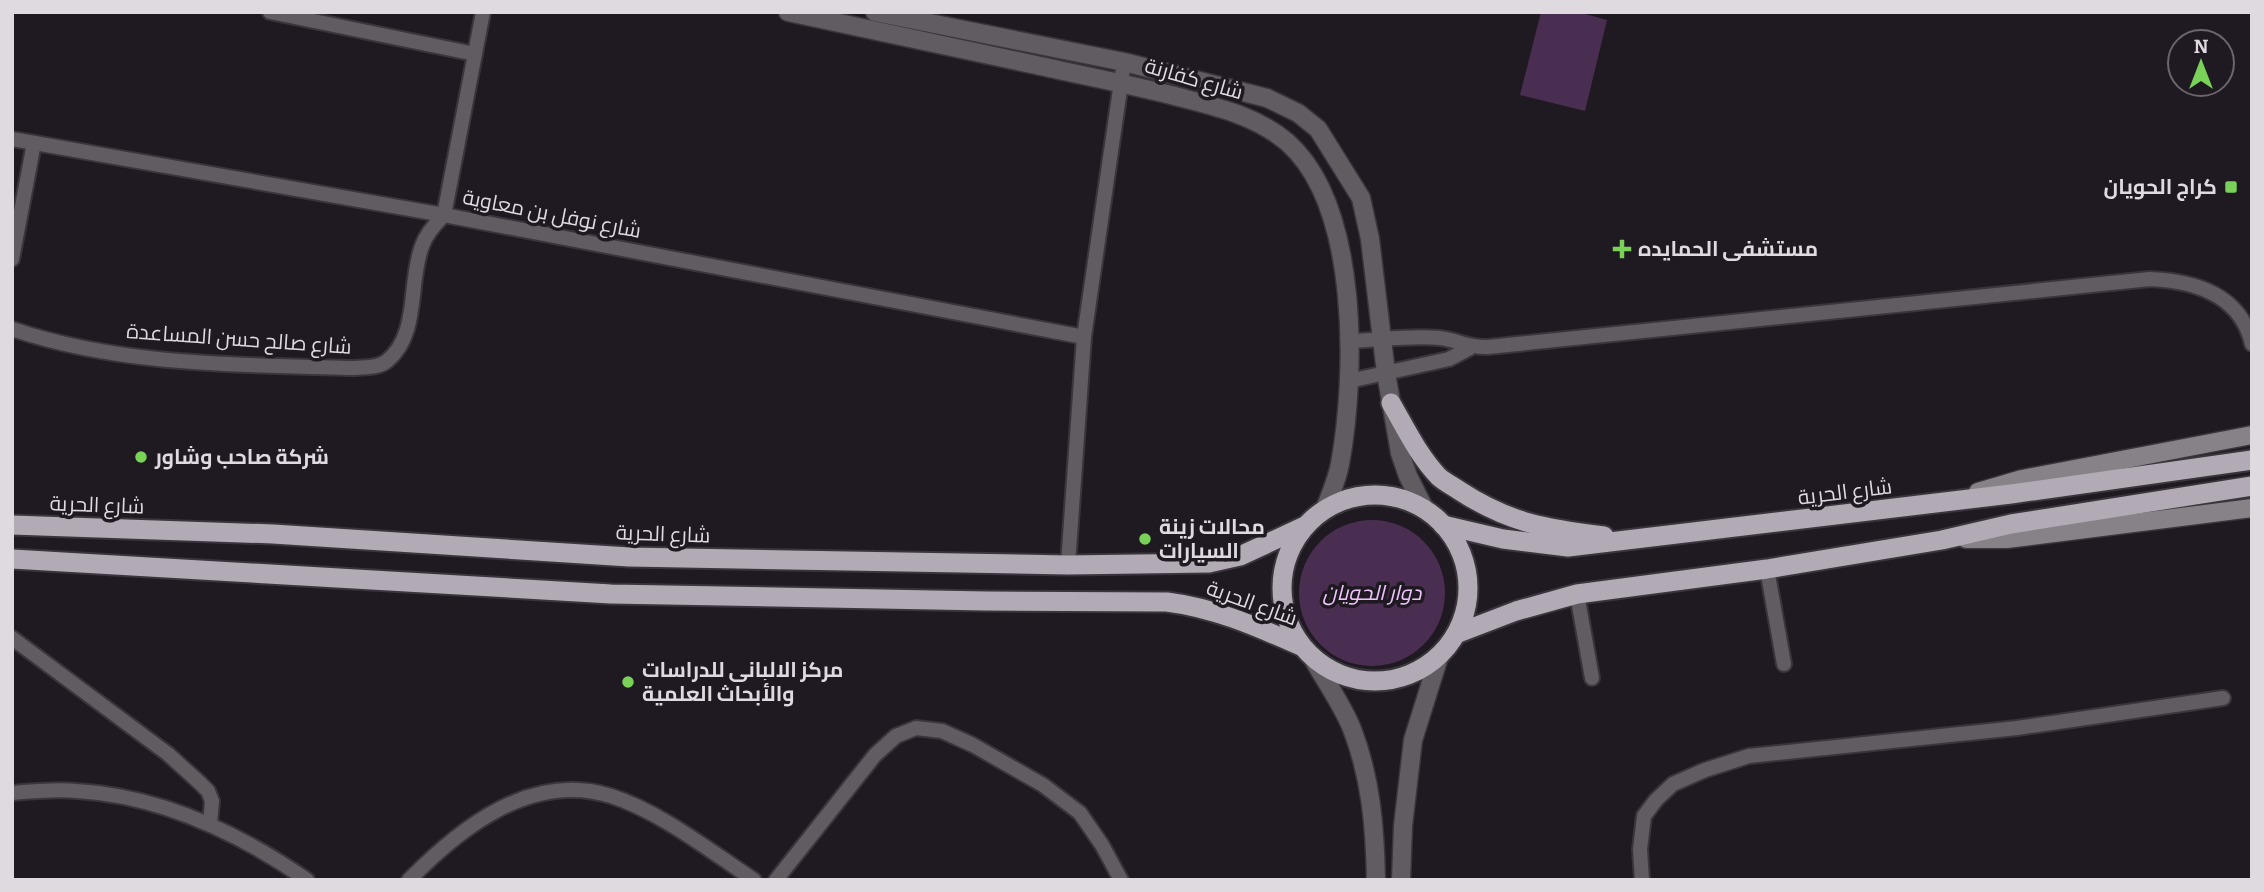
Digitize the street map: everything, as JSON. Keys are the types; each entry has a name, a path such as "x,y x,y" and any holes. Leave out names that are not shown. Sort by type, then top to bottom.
{"highway":[{"path":"1391,402 1421,454 1439,477 1475,501 1502,515 1531,525 1636,540"},
{"name":"شارع الحرية","path":"1443,525 1503,539 1568,547 2011,495 2252,460"},
{"path":"1456,634 1516,611 1577,594 1767,569 1942,540 2011,524 2252,486"},
{"path":"1375,495 1401,499 1425,510 1443,525 1457,544 1465,566 1468,589 1465,613 1456,634 1439,657 1409,675 1386,680 1363,680 1341,675 1307,651 1288,623 1282,598 1283,572 1291,548 1305,526 1325,509 1349,499 1375,495"},
{"name":"شارع الحرية","path":"12,525 273,534 629,557 1068,565 1209,563 1240,556 1305,526"},
{"name":"شارع الحرية","path":"12,559 611,594 1167,602 1194,605 1225,614 1307,651"}],"main road":[{"path":"1941,503 2022,480 2252,435"},
{"path":"1942,540 2007,540 2252,508"}],"street":[{"path":"270,12 475,54"},
{"path":"444,215 483,12"},
{"name":"شارع كفارنة","path":"788,12 1120,83 1231,111 1262,124 1287,142 1308,164 1326,198 1336,231 1351,324 1349,381 1340,467 1325,509"},
{"name":"شارع كفارنة","path":"875,12 1124,62 1267,98 1297,113 1318,129 1361,198 1370,239 1386,373 1400,453 1425,510"},
{"path":"1068,565 1084,337 1124,62"},
{"name":"شارع نوفل بن معاوية","path":"12,139 444,215 1084,337"},
{"path":"12,259 34,143"},
{"name":"شارع صالح حسن المساعدة","path":"12,329 67,345 167,358 263,365 373,367 386,362 403,339 411,307 417,260 431,229 444,215"},
{"path":"1349,381 1449,359 1470,348 2150,279 2168,279 2210,290 2233,306 2249,333 2252,344"},
{"path":"1351,341 1444,339 1470,348"},
{"path":"1767,569 1784,664"},
{"path":"1577,594 1592,678"},
{"path":"12,638 168,754 200,783 208,791 212,801 211,824"},
{"path":"1307,651 1351,727 1363,764 1374,822 1376,880"},
{"path":"1401,880 1402,826 1413,740 1439,657"},
{"path":"1642,880 1640,849 1644,817 1657,800 1673,784 1738,759 1850,744 2017,728 2223,698"},
{"path":"776,880 875,755 896,736 916,728 942,731 973,745 1043,785 1080,813 1121,880"},
{"path":"409,880 453,839 482,817 512,803 545,793 578,790 610,796 649,813 754,880"},
{"path":"12,793 78,791 123,797 169,808 211,824 246,842 307,880"}],"green space":[{"path":"1541,12 1578,12 1607,20 1585,111 1520,95"},
{"name":"دوار الحويان","path":"1372,520 1400,525 1424,541 1440,565 1445,593 1440,621 1424,645 1400,661 1372,666 1344,661 1320,645 1304,621 1299,593 1304,565 1320,541 1344,525"}],"place":[{"name":"كراج الحويان","path":"2231,187"},
{"name":"مستشفى الحمايده","path":"1622,249"},
{"name":"شركة صاحب وشاور","path":"141,457"},
{"name":"محالات زينة السيارات","path":"1145,539"},
{"name":"مركز الالباني للدراسات والأبحاث العلمية","path":"628,682"}]}
